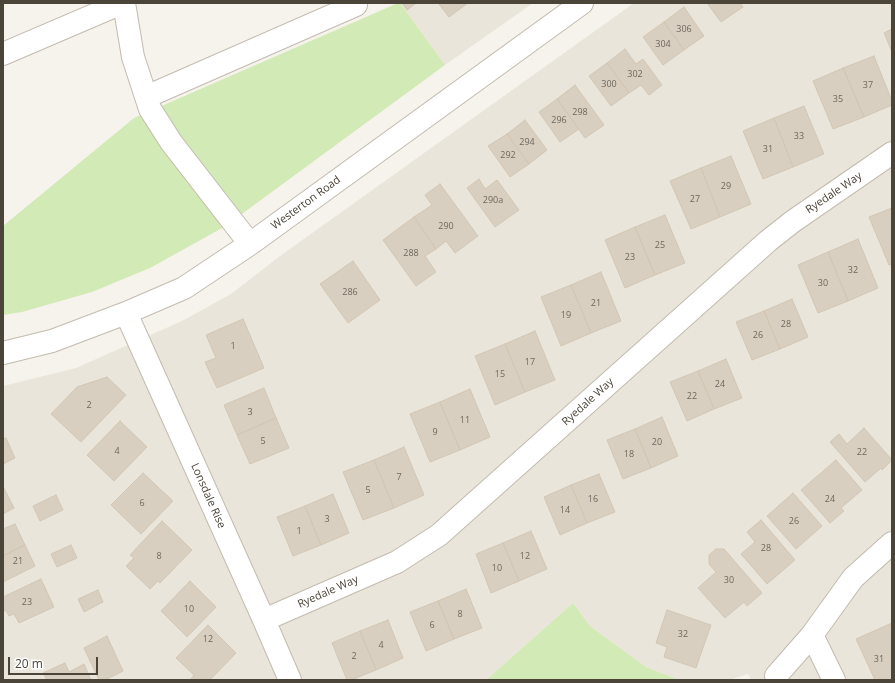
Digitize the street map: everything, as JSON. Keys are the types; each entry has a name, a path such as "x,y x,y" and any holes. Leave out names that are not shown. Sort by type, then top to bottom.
{"street":[{"path":"3,54 123,3 133,57 150,109 171,142 250,244"},
{"name":"Westerton Road","path":"3,352 52,341 126,314 184,288 250,244 582,3"},
{"path":"146,97 356,5"},
{"name":"Ryedale Way","path":"264,620 396,562 439,535 768,241 792,222 892,153"},
{"name":"Lonsdale Rise","path":"126,314 290,680"},
{"path":"776,676 812,635 853,578 892,543"},
{"path":"812,635 834,680"}],"shaded area":[{"path":"400,3 533,3 445,65"},
{"path":"634,3 892,3 892,680 751,680 748,674 729,680 680,680 646,667 590,626 573,603 486,680 3,680 3,386 76,368 182,321 231,294 280,256"}],"green space":[{"path":"400,3 445,65 224,227 150,268 92,292 22,312 3,315 3,226 134,118"},
{"path":"573,603 590,626 646,667 680,680 486,680"}],"building":[{"path":"402,3 416,3 407,10"},
{"path":"438,3 468,3 449,17"},
{"path":"707,3 740,3 743,7 721,22"},
{"path":"684,7 704,36 684,50 664,22"},
{"path":"664,22 684,50 663,65 643,37"},
{"path":"892,29 892,52 884,33"},
{"path":"625,49 636,64 643,59 662,85 649,95 641,85 629,93 607,63"},
{"path":"874,56 892,101 892,105 864,117 843,68"},
{"path":"607,63 629,93 611,106 589,76"},
{"path":"843,68 864,117 833,129 813,81"},
{"path":"575,85 604,125 585,138 557,99"},
{"path":"557,99 579,129 560,142 539,112"},
{"path":"804,106 824,154 793,167 774,118"},
{"path":"774,118 793,167 763,179 743,131"},
{"path":"525,120 547,150 529,164 507,134"},
{"path":"507,134 529,164 510,177 488,146"},
{"path":"731,156 751,204 720,217 701,168"},
{"path":"701,168 720,217 691,229 670,181"},
{"path":"479,179 485,189 497,180 519,210 495,227 467,188"},
{"path":"440,184 478,236 455,253 446,241 436,249 414,217 432,205 425,195"},
{"path":"892,208 892,264 889,265 869,217"},
{"path":"665,215 685,263 655,275 635,227"},
{"path":"414,217 436,249 425,256 436,272 416,286 383,240"},
{"path":"635,227 655,275 625,288 605,240"},
{"path":"858,239 878,288 848,301 828,252"},
{"path":"828,252 848,301 818,313 798,265"},
{"path":"353,261 380,300 348,323 320,284"},
{"path":"601,272 621,321 591,333 571,285"},
{"path":"571,285 591,333 561,346 541,297"},
{"path":"792,299 808,337 780,349 764,311"},
{"path":"764,311 780,349 752,360 736,322"},
{"path":"243,319 264,368 217,388 205,362 216,358 206,335"},
{"path":"535,331 555,380 525,392 505,344"},
{"path":"505,344 525,392 495,405 475,356"},
{"path":"726,359 742,398 714,409 698,371"},
{"path":"698,371 714,409 687,421 670,382"},
{"path":"107,377 126,395 81,442 51,414 77,387"},
{"path":"264,388 276,418 237,435 224,405"},
{"path":"470,389 490,437 460,450 440,402"},
{"path":"440,402 460,450 430,462 410,414"},
{"path":"662,417 678,456 651,468 635,429"},
{"path":"276,418 289,448 250,464 237,435"},
{"path":"120,421 147,447 114,481 87,455"},
{"path":"864,428 892,460 882,470 881,468 865,482 830,442 839,434 847,444"},
{"path":"635,429 651,468 623,479 607,440"},
{"path":"6,438 15,458 3,464 3,439"},
{"path":"404,447 424,495 394,508 374,460"},
{"path":"374,460 394,508 363,520 343,472"},
{"path":"836,460 862,490 841,508 844,511 830,523 801,490"},
{"path":"143,473 173,501 141,534 111,505"},
{"path":"599,474 615,512 587,523 571,485"},
{"path":"571,485 587,523 560,535 544,497"},
{"path":"3,486 14,508 3,514"},
{"path":"793,493 822,526 796,549 767,516"},
{"path":"333,494 349,533 321,545 305,506"},
{"path":"56,495 63,510 40,521 33,506"},
{"path":"305,506 321,545 293,556 277,517"},
{"path":"761,520 795,560 767,584 741,554 755,542 747,532"},
{"path":"162,521 192,550 160,583 158,581 150,589 126,566 134,558 130,555"},
{"path":"15,524 25,545 3,556 3,529"},
{"path":"531,531 547,569 519,581 503,543"},
{"path":"503,543 519,581 491,593 476,554"},
{"path":"25,545 35,566 3,582 3,556"},
{"path":"71,545 77,558 57,567 51,554"},
{"path":"716,549 724,549 762,593 747,606 744,602 725,618 698,588 716,572 709,564 709,555"},
{"path":"41,579 54,607 19,623 14,614 9,616 6,610 3,612 3,597"},
{"path":"190,581 216,607 187,637 161,611"},
{"path":"466,589 482,628 454,639 438,601"},
{"path":"98,590 103,602 84,612 78,599"},
{"path":"438,601 454,639 426,651 410,612"},
{"path":"667,610 711,625 696,668 664,657 667,647 656,643"},
{"path":"388,620 403,658 376,670 360,631"},
{"path":"892,623 892,680 875,680 856,639"},
{"path":"208,625 236,653 210,680 190,680 194,675 176,658"},
{"path":"360,631 376,670 351,680 347,680 332,643"},
{"path":"107,636 123,671 105,680 99,680 84,648"},
{"path":"65,663 69,672 84,664 91,680 47,680 43,673"}]}
